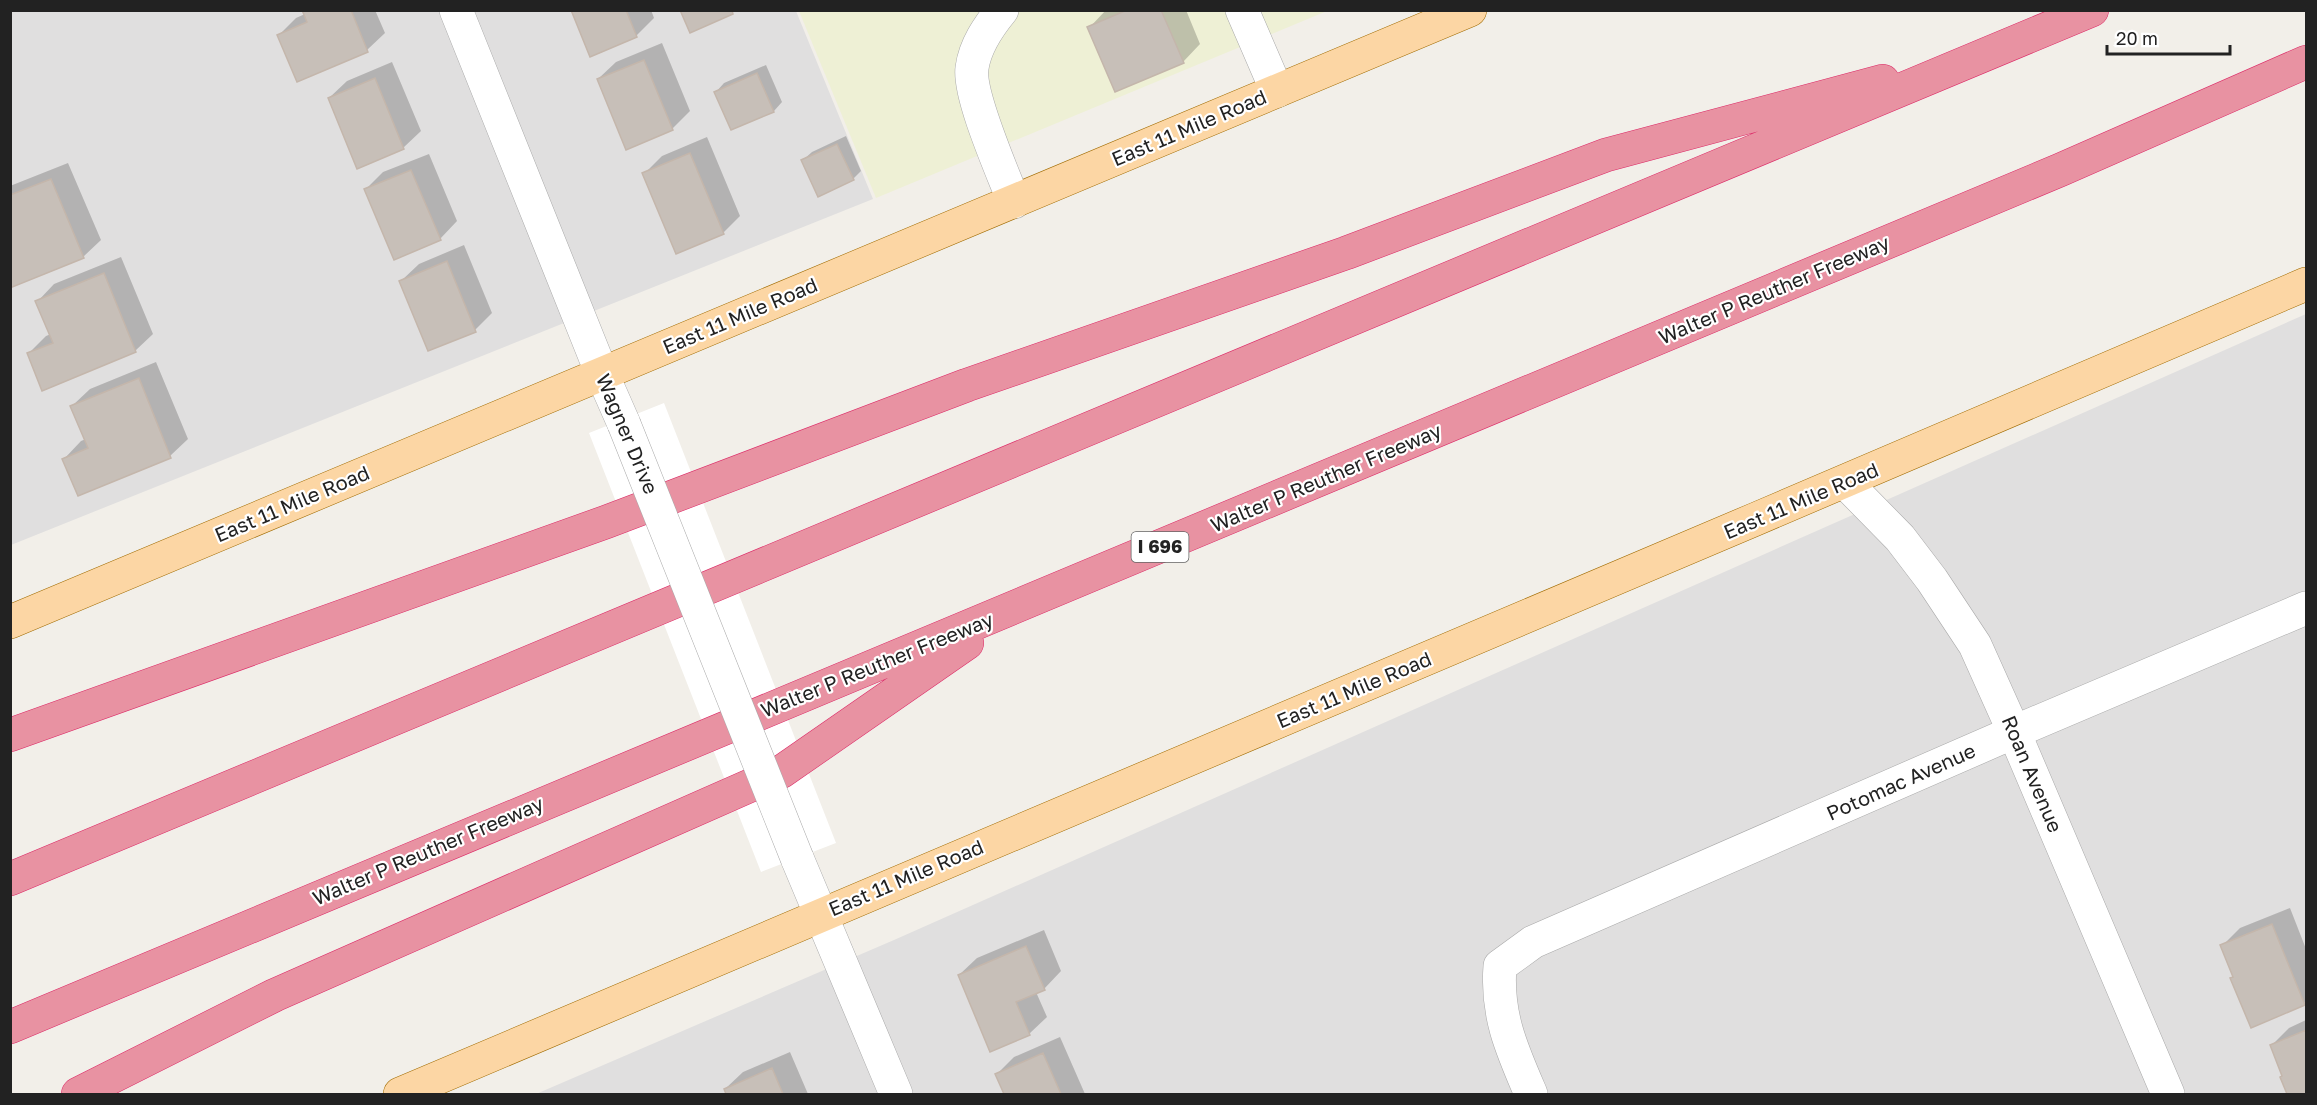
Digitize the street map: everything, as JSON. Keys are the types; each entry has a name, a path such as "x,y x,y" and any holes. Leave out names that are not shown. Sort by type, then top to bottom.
{"highway":[{"path":"10,879 2006,48 2092,10"},
{"path":"10,735 606,522 967,386 1346,253 1606,155 2006,48"},
{"name":"Walter P Reuther Freeway","path":"10,1027 2049,174 2307,62"},
{"path":"78,1095 275,995 781,771 1019,606"}],"main road":[{"name":"East 11 Mile Road","path":"12,615 602,374 1470,10"},
{"name":"East 11 Mile Road","path":"400,1095 819,914 1846,483 2307,284"}],"street":[{"name":"Wagner Drive","path":"456,10 819,914 896,1095"},
{"path":"1002,10 985,32 972,69 976,103 1014,202"},
{"path":"1242,10 1277,91"},
{"name":"Roan Avenue","path":"1846,483 1900,538 1943,595 1975,645 2168,1095"},
{"name":"Potomac Avenue","path":"1531,1095 1502,1020 1498,990 1500,966 1533,942 2014,732 2307,608"}],"shaded area":[{"path":"11,11 796,11 873,199 11,545"},
{"path":"2306,314 2306,1094 536,1094 894,940"}],"green space":[{"path":"799,11 1327,11 876,198"}],"pier":[{"path":"664,403 836,843 761,872 589,433"}],"building":[{"path":"302,10 351,10 368,52 297,82 277,35 307,22"},
{"path":"571,10 626,10 637,37 590,57"},
{"path":"680,10 732,10 733,14 690,33"},
{"path":"1127,10 1161,10 1184,63 1115,92 1087,27"},
{"path":"644,60 673,130 626,150 597,79"},
{"path":"757,73 774,112 731,130 714,92"},
{"path":"375,78 404,149 357,169 328,98"},
{"path":"837,144 854,180 818,197 801,160"},
{"path":"690,153 724,234 676,254 642,173"},
{"path":"411,170 441,240 394,260 364,189"},
{"path":"51,179 84,258 10,288 10,195"},
{"path":"447,261 476,332 428,351 399,281"},
{"path":"104,273 136,352 42,391 27,353 53,343 35,301"},
{"path":"139,378 171,458 78,496 62,459 88,448 70,406"},
{"path":"2272,924 2305,1005 2251,1028 2230,978 2233,977 2220,945"},
{"path":"1026,946 1045,990 1016,1002 1030,1035 990,1052 958,975"},
{"path":"2306,1030 2306,1094 2287,1094 2270,1045"},
{"path":"1043,1053 1061,1094 1004,1094 995,1074"},
{"path":"772,1068 783,1094 726,1094 724,1089"}]}
